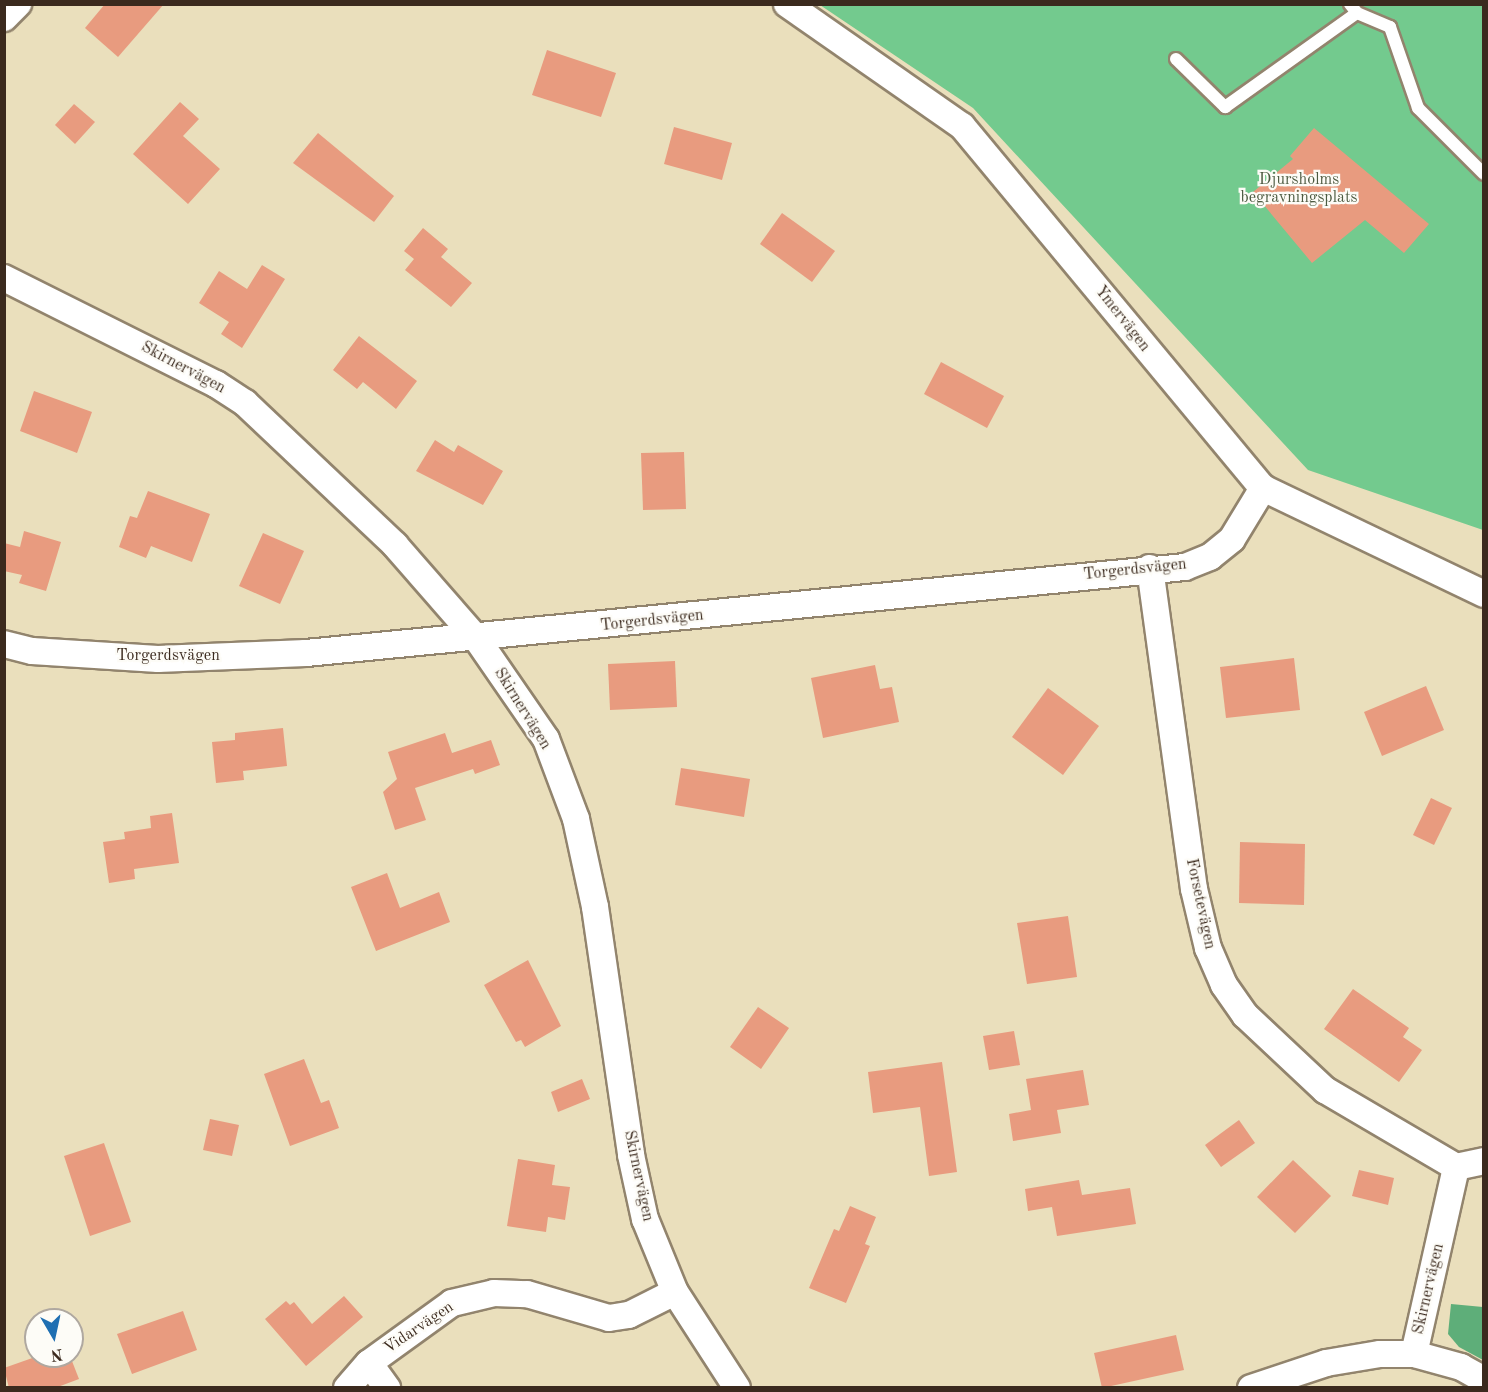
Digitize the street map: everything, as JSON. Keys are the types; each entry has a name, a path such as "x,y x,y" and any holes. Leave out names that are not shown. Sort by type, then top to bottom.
{"street":[{"path":"4,18 18,4"},
{"name":"Ymervägen","path":"787,4 962,126 1263,488 1484,594"},
{"name":"Skirnervägen","path":"4,278 216,384 245,403 395,545 477,639 546,739 576,819 595,907 634,1165 645,1219 675,1292 738,1388"},
{"name":"Torgerdsvägen","path":"4,644 32,651 158,659 306,653 477,639 1150,568 1185,567 1210,557 1232,539 1263,488"},
{"name":"Forsetevägen","path":"1150,568 1194,889 1208,948 1224,985 1245,1015 1325,1090 1456,1167"},
{"path":"1456,1167 1484,1161"},
{"name":"Skirnervägen","path":"1251,1388 1326,1364 1380,1354 1414,1354 1456,1167"},
{"name":"Vidarvägen","path":"347,1388 369,1363 452,1303 494,1293 527,1294 609,1318 629,1315 675,1292"},
{"path":"1414,1354 1461,1367 1484,1380"},
{"path":"369,1363 387,1388"}],"lane":[{"path":"1176,59 1225,107 1354,9 1390,27 1418,108 1484,174"}],"green space":[{"name":"Djursholms begravningsplats","path":"820,5 1483,5 1483,530 1308,470 973,108"},
{"path":"1451,1304 1483,1307 1483,1360 1459,1347 1448,1334"}],"building":[{"path":"105,4 164,4 118,57 85,28"},
{"path":"547,50 616,73 601,117 532,95"},
{"path":"180,102 199,119 183,136 220,169 188,204 133,154"},
{"path":"74,104 95,122 75,144 55,125"},
{"path":"674,127 732,143 722,180 664,164"},
{"path":"1314,128 1429,224 1404,253 1365,220 1312,263 1253,192 1293,159 1290,156"},
{"path":"318,133 394,196 374,222 293,163"},
{"path":"782,213 835,251 812,282 760,244"},
{"path":"423,228 448,249 441,257 472,283 451,307 405,270 414,259 404,251"},
{"path":"262,265 285,279 242,348 221,334 229,322 199,303 219,271 247,289"},
{"path":"359,336 417,381 396,409 363,382 357,389 333,370"},
{"path":"941,362 1004,396 987,428 924,394"},
{"path":"34,391 92,412 77,453 20,431"},
{"path":"435,440 454,452 458,445 503,471 483,505 416,471"},
{"path":"684,452 686,509 643,510 641,453"},
{"path":"148,491 210,514 192,562 151,546 146,558 119,547 130,516 137,518"},
{"path":"24,531 61,542 46,591 19,583 22,575 4,571 4,543 20,547"},
{"path":"263,533 304,551 280,604 239,586"},
{"path":"1294,658 1300,710 1226,718 1220,667"},
{"path":"675,661 677,707 610,710 608,664"},
{"path":"875,665 880,689 892,687 899,722 823,738 811,678"},
{"path":"1426,686 1444,730 1382,756 1364,712"},
{"path":"1048,688 1099,726 1063,775 1012,737"},
{"path":"283,728 287,766 243,771 244,780 216,783 212,742 235,740 235,733"},
{"path":"445,733 452,753 491,740 500,765 475,774 473,769 415,788 426,820 395,830 383,792 397,779 388,752"},
{"path":"681,768 750,779 744,817 675,805"},
{"path":"1431,798 1452,808 1434,845 1413,835"},
{"path":"172,813 179,863 134,869 135,879 109,883 103,842 125,839 124,832 151,828 150,816"},
{"path":"1240,842 1305,844 1304,905 1239,903"},
{"path":"387,873 400,908 439,892 450,922 376,951 351,887"},
{"path":"1068,916 1077,977 1027,984 1017,923"},
{"path":"528,960 561,1026 525,1047 521,1040 516,1042 484,985"},
{"path":"1353,989 1409,1028 1403,1037 1422,1050 1399,1082 1324,1029"},
{"path":"758,1007 789,1028 761,1069 730,1047"},
{"path":"1014,1031 1020,1065 989,1070 983,1036"},
{"path":"304,1059 321,1103 329,1100 339,1128 290,1146 264,1074"},
{"path":"942,1062 957,1172 929,1176 920,1107 873,1113 868,1072"},
{"path":"1083,1070 1089,1105 1057,1110 1061,1133 1013,1141 1009,1114 1031,1110 1026,1079"},
{"path":"582,1079 590,1099 558,1112 551,1092"},
{"path":"210,1119 239,1125 232,1156 203,1150"},
{"path":"1239,1120 1255,1143 1221,1167 1205,1145"},
{"path":"104,1143 131,1222 90,1236 64,1156"},
{"path":"518,1159 555,1165 552,1185 570,1187 565,1220 548,1217 546,1232 507,1226"},
{"path":"1293,1160 1331,1196 1295,1233 1257,1197"},
{"path":"1359,1170 1394,1178 1388,1205 1352,1196"},
{"path":"1079,1180 1082,1195 1130,1188 1136,1224 1057,1236 1052,1207 1028,1211 1025,1189"},
{"path":"850,1206 876,1217 865,1244 870,1246 846,1303 809,1288 834,1229 839,1231"},
{"path":"344,1296 363,1317 306,1366 265,1319 286,1301 290,1305 294,1302 312,1324"},
{"path":"183,1311 197,1350 132,1374 117,1334"},
{"path":"1176,1335 1184,1370 1102,1388 1094,1353"},
{"path":"24,1361 24,1368 75,1368 79,1379 55,1388 9,1388 4,1368"}]}
